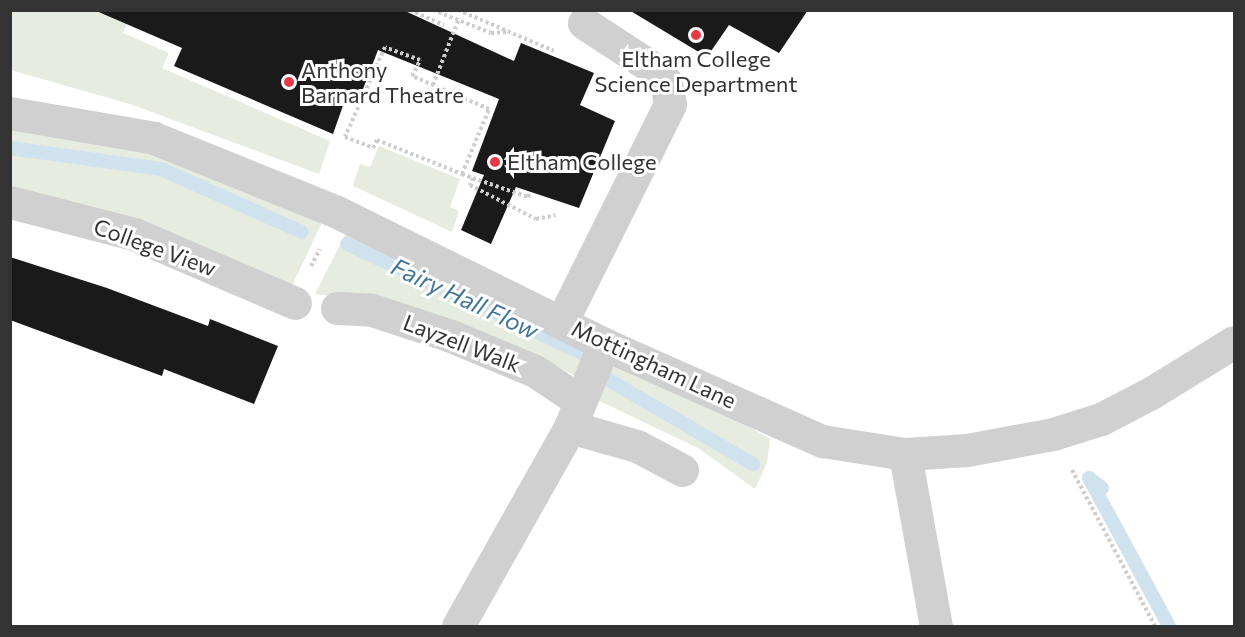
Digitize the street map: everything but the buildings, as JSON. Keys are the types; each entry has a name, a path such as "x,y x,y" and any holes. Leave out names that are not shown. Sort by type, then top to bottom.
{"street":[{"path":"562,321 670,104 666,82 656,70 584,23"},
{"name":"Mottingham Lane","path":"10,113 154,138 337,212 562,321 604,344 822,441 905,454 967,450 1053,434 1101,419 1161,388 1234,342"},
{"name":"College View","path":"10,202 134,234 295,303"},
{"name":"Layzell Walk","path":"337,308 372,310 446,334 535,371 575,414 682,470"},
{"path":"458,627 575,414 604,344"},
{"path":"905,454 936,627"}],"path":[{"path":"410,10 444,25"},
{"path":"433,10 491,33 509,32"},
{"path":"458,10 472,16"},
{"path":"433,85 458,21"},
{"path":"462,174 489,109 412,76 420,60 385,47 345,136 373,148 377,140 462,174 472,178 528,197 530,193"},
{"path":"472,178 470,185 536,219 555,215"},
{"path":"295,303 337,212"},
{"path":"1069,464 1155,627"}],"shaded area":[{"path":"11,11 131,12 123,33 169,53 162,68 330,141 319,174 130,104 11,70"},
{"path":"10,128 150,152 325,216 289,292 11,192"},
{"path":"379,146 460,179 450,207 459,211 452,232 353,186 360,164 370,167"},
{"path":"347,231 593,347 579,378 533,353 357,299 315,294"},
{"path":"612,358 690,392 770,439 767,463 755,489 698,448 593,398"}],"waterway":[{"name":"Fairy Hall Flow","path":"10,148 161,169 302,232"},
{"name":"Fairy Hall Flow","path":"347,244 582,353"},
{"name":"Fairy Hall Flow","path":"609,380 753,464"},
{"name":"Fairy Hall Flow","path":"1102,488 1089,478 1169,626"}],"place":[{"name":"Eltham College Science Department","path":"696,35"},
{"name":"Anthony Barnard Theatre","path":"289,82"},
{"name":"Eltham College","path":"495,162"}]}
